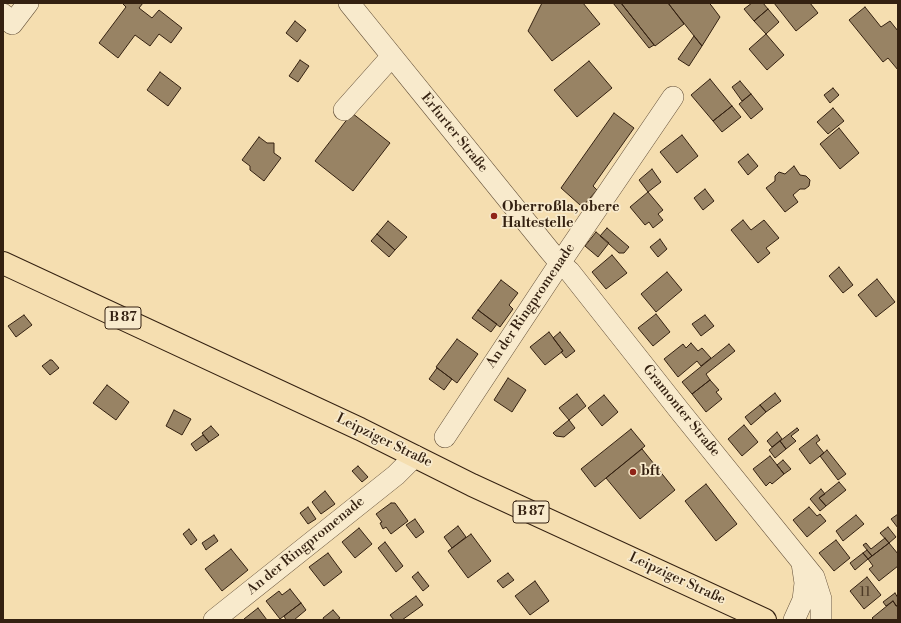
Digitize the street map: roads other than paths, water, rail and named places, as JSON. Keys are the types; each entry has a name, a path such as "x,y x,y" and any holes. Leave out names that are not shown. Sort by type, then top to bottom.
{"main road":[{"name":"Leipziger Straße","path":"3,263 243,373 472,485 765,620"}],"street":[{"path":"3,14 12,24 28,3"},
{"name":"Erfurter Straße","path":"349,3 560,263"},
{"path":"344,110 392,56"},
{"name":"An der Ringpromenade","path":"444,437 673,97"},
{"name":"Gramonter Straße","path":"560,263 570,272 814,577 821,599 822,620"},
{"name":"An der Ringpromenade","path":"219,618 396,475 415,456"},
{"name":"Gramonter Straße","path":"794,620 803,600 805,583 801,561"}],"place":[{"name":"Oberroßla, obere Haltestelle","path":"494,216"},
{"name":"bft","path":"633,472"}]}
